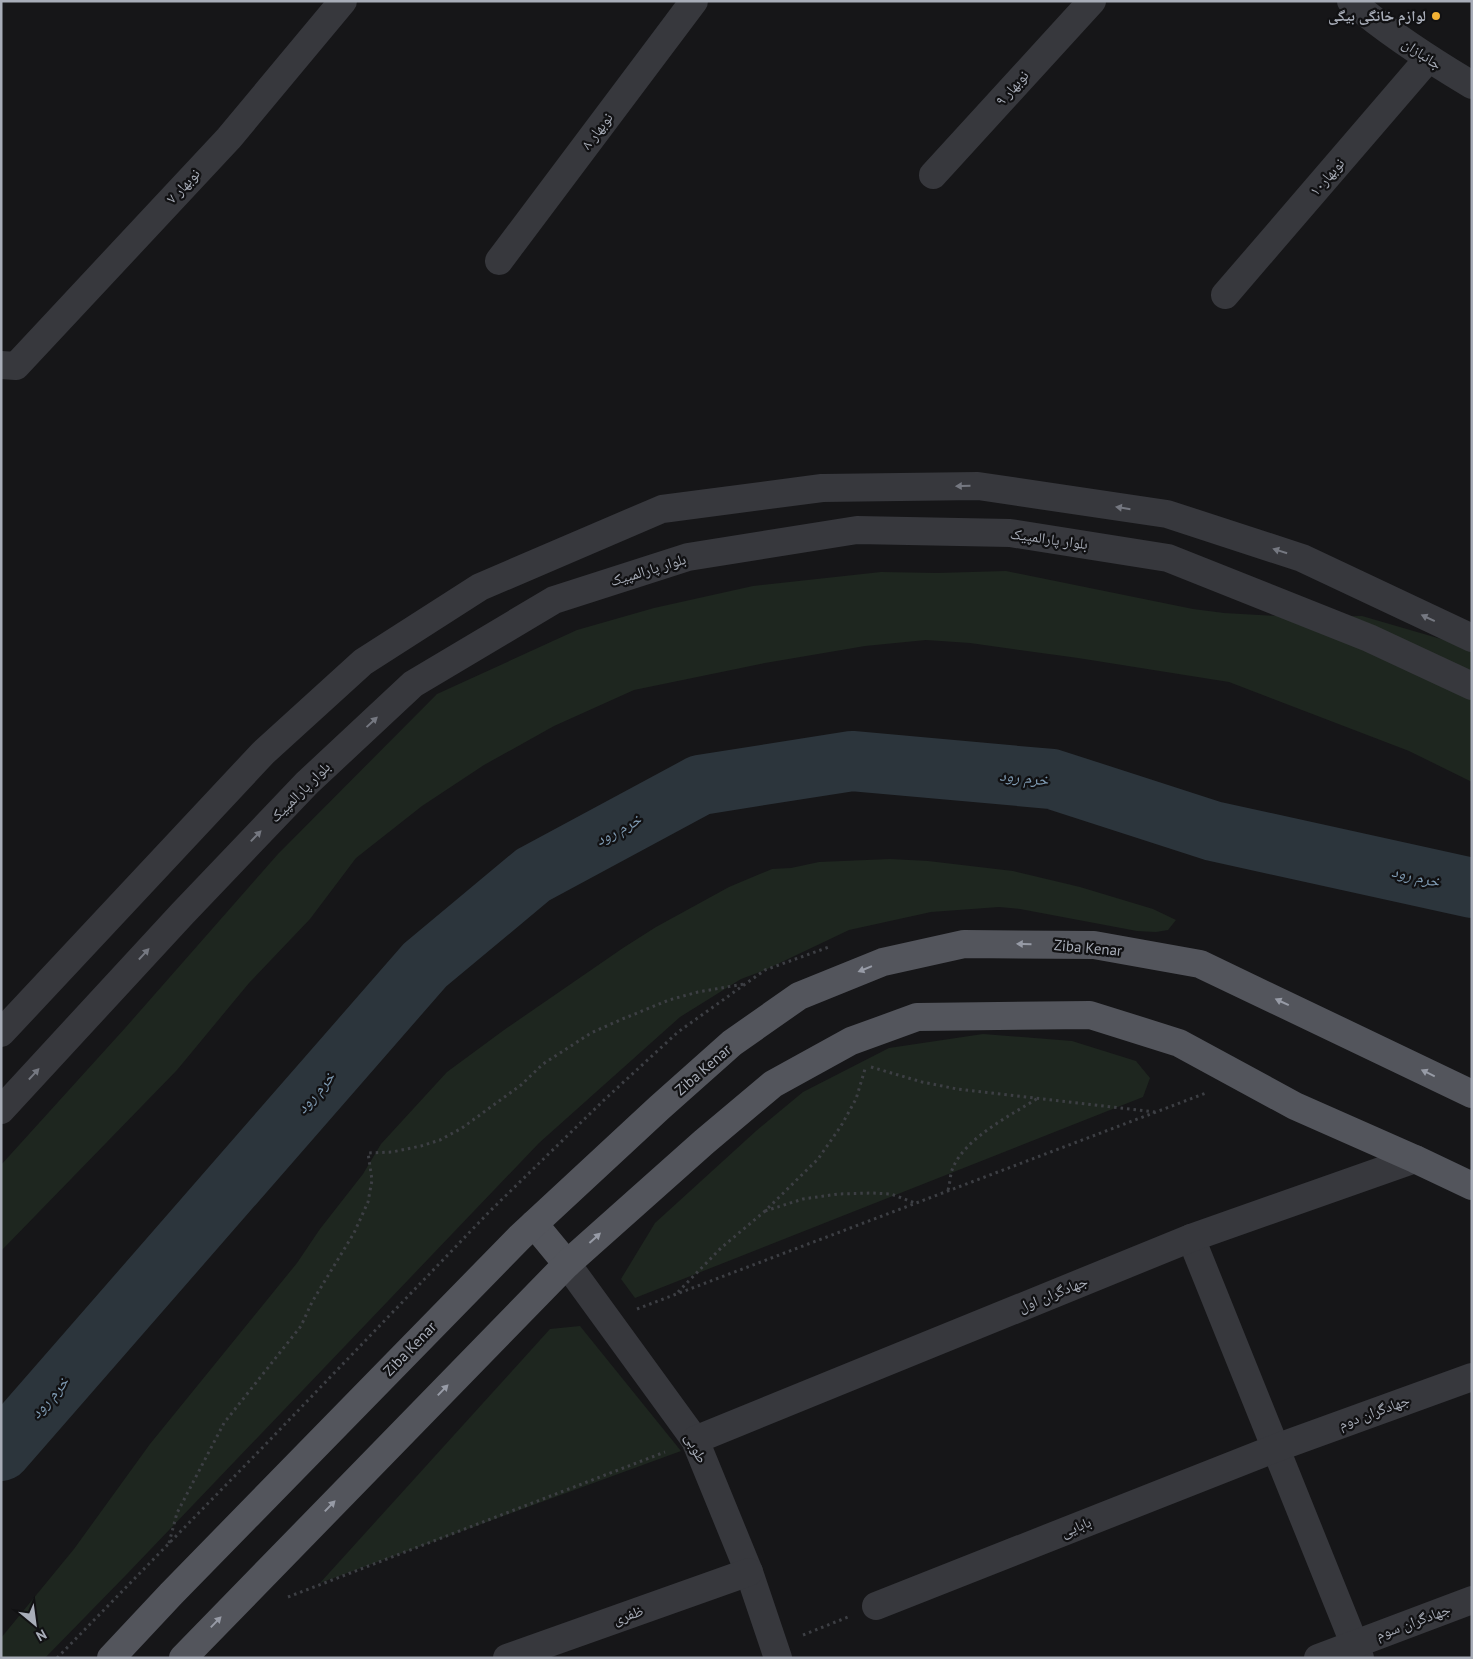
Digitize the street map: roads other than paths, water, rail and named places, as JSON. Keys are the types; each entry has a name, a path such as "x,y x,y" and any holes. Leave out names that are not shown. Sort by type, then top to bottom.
{"main road":[{"name":"Ziba Kenar","path":"111,1658 185,1579 534,1224 732,1043 799,996 883,962 964,944 1094,945 1200,964 1472,1094"},
{"path":"183,1658 567,1264 704,1142 773,1084 851,1041 917,1017 1090,1015 1179,1043 1295,1106 1472,1186"},
{"path":"534,1224 567,1264"}],"street":[{"name":"نوبهار ۷","path":"8,365 228,138 343,1"},
{"name":"نوبهار ۸","path":"499,261 694,1"},
{"name":"نوبهار ۹","path":"933,175 1092,1"},
{"name":"جانبازان","path":"1364,6 1428,59 1472,85"},
{"name":"نوبهار۱۰","path":"1225,295 1428,59"},
{"path":"1,1033 263,753 363,662 480,587 662,509 822,488 978,486 1167,514 1302,558 1472,638"},
{"name":"بلوار پارالمپیک","path":"1,1110 182,914 307,783 413,684 554,600 688,557 857,530 1010,533 1168,558 1369,638 1472,686"},
{"name":"جهادگران اول","path":"694,1440 1191,1238 1415,1159"},
{"path":"1191,1238 1357,1651"},
{"name":"طوبی","path":"567,1264 694,1440 749,1572 776,1652"},
{"name":"جهادگران دوم","path":"1276,1448 1472,1377"},
{"name":"بابایی","path":"876,1606 1276,1448"},
{"name":"ظفری","path":"506,1658 749,1572"},
{"name":"جهادگران سوم","path":"1318,1658 1357,1651 1472,1600"}],"waterway":[{"name":"خرم رود","path":"1,1451 425,965 533,875 700,785 852,761 1052,779 1213,831 1472,888"}],"place":[{"name":"لوازم خانگی بیگی","path":"1436,16"}]}
